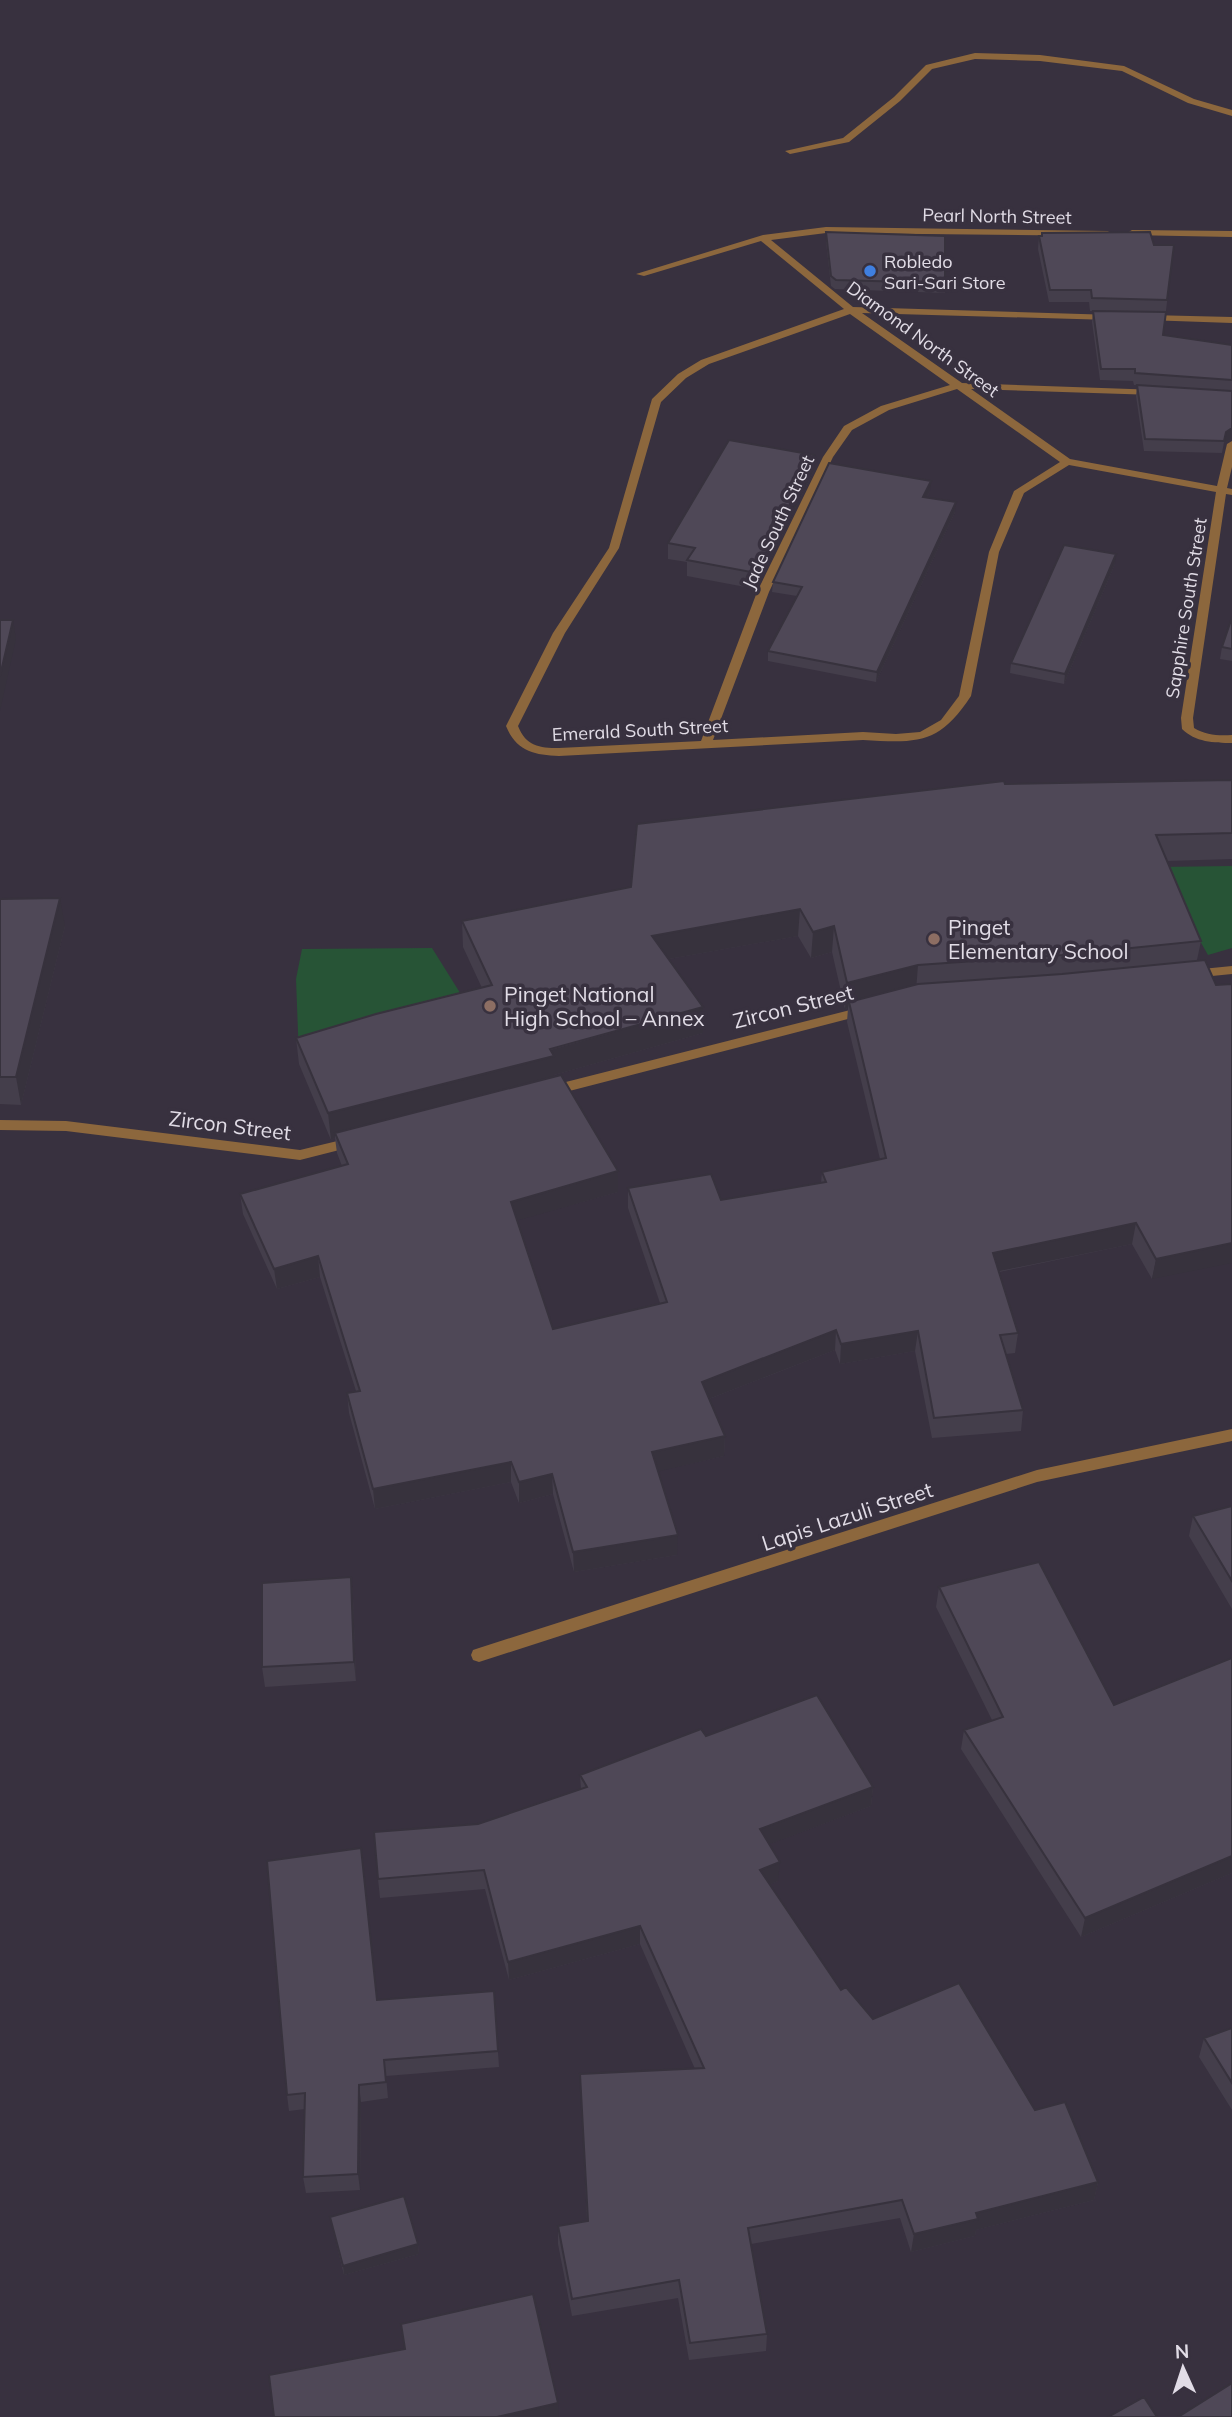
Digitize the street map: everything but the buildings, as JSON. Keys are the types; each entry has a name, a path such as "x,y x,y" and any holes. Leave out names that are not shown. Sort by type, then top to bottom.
{"street":[{"path":"790,151 846,140 897,99 929,67 975,56 1040,58 1124,69 1191,101 1232,113"},
{"name":"Pearl North Street","path":"641,274 763,238 826,230 1232,234"},
{"name":"Diamond North Street","path":"763,238 852,310 1067,462"},
{"path":"852,310 1121,317"},
{"name":"Emerald South Street","path":"852,310 705,362 682,376 656,401 614,548 596,580 559,633 512,726 520,745 541,752 863,736 908,739 939,730 954,716 965,696 994,552 1019,491 1067,462"},
{"path":"1135,317 1232,320"},
{"name":"Jade South Street","path":"706,744 763,592 828,457 848,428 885,408 956,386 1164,392"},
{"name":"Sapphire South Street","path":"1232,444 1227,492 1187,718 1188,729 1197,736 1216,740 1232,739"},
{"path":"1067,462 1227,492"},
{"path":"1176,976 1232,970"},
{"name":"Zircon Street","path":"542,1093 877,1007"},
{"name":"Zircon Street","path":"0,1125 66,1126 300,1155 368,1138"},
{"name":"Lapis Lazuli Street","path":"480,1656 1037,1476 1232,1435"}],"green space":[{"path":"1232,866 1232,948 1208,955 1158,867"},
{"path":"432,948 472,1012 299,1058 296,979 302,949"}],"place":[{"name":"Robledo Sari-Sari Store","path":"870,271"},
{"name":"Pinget Elementary School","path":"934,939"},
{"name":"Pinget National High School – Annex","path":"490,1006"}]}
